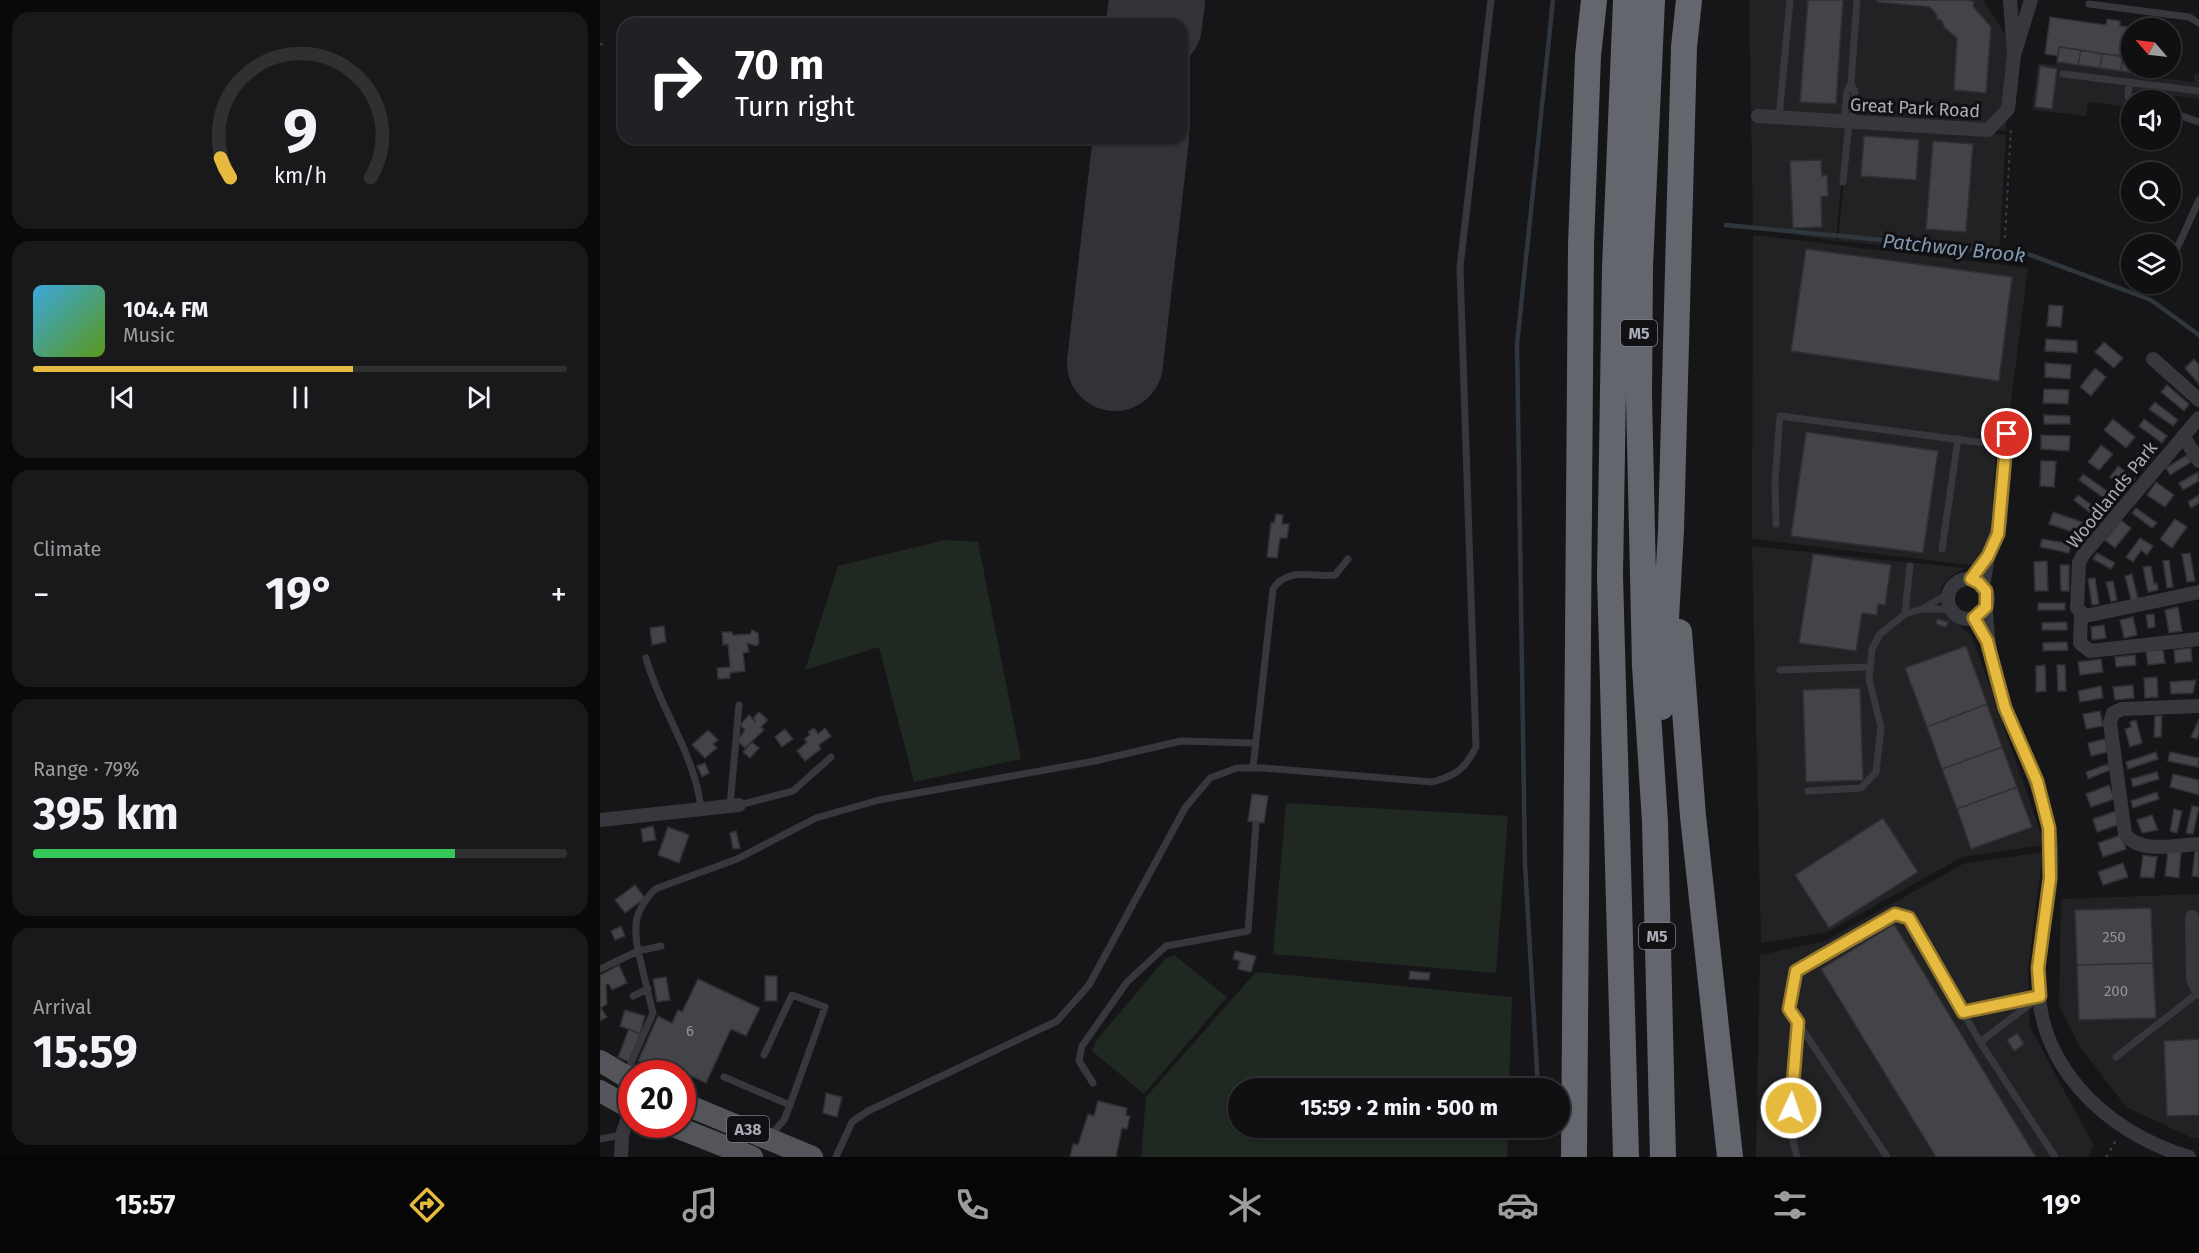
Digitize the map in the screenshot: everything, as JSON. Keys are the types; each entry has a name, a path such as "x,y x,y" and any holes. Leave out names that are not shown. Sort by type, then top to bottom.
{"highway":[{"name":"M5","path":"1574,1157 1577,454 1588,56 1594,0"},
{"name":"M5","path":"1626,0 1615,268 1610,564 1615,825 1626,1157"},
{"name":"M5","path":"1652,0 1640,266 1639,396 1645,666 1655,822 1663,1157"},
{"name":"M5","path":"1655,822 1671,530 1684,47 1689,0"},
{"name":"M5","path":"1577,454 1615,825"},
{"name":"M5","path":"1671,530 1693,816 1730,1157"}],"main road":[{"path":"600,1061 618,1073"},
{"path":"600,1091 618,1101"},
{"name":"A38","path":"696,1108 812,1157"},
{"name":"A38","path":"696,1135 752,1157"}],"street":[{"name":"Great Park Road","path":"1758,116 1988,130 2008,109 2014,55 2010,0"},
{"name":"Great Park Road","path":"2014,55 2031,0"},
{"path":"2153,359 2199,400"},
{"name":"Woodlands Park","path":"2199,418 2083,555 2079,563 2077,608 2081,614 2079,643 2090,651 2199,639"},
{"name":"Woodlands Park","path":"2183,436 2199,461"},
{"path":"1977,583 1998,534 2007,440"},
{"path":"1977,583 1954,584 1948,594 1951,609 1961,618 1974,618 1986,607"},
{"path":"1977,583 1988,596 1987,641 2005,708 2037,781 2049,828 2050,878 2038,968 2045,1027 2057,1055 2084,1097 2124,1129 2158,1148 2189,1157"},
{"path":"2081,614 2085,616 2199,592"},
{"path":"1974,618 1987,641"},
{"path":"2199,706 2122,709 2113,713 2110,723 2125,834 2131,843 2141,846 2199,844"},
{"path":"600,820 735,806"},
{"path":"2192,917 2193,979 2199,992"},
{"path":"621,1157 622,1138"}],"lane":[{"path":"836,1157 852,1122 868,1111 1057,1021 1089,985 1185,808 1210,778 1237,768 1253,768 1432,782 1452,776 1467,765 1476,747 1460,267 1491,0"},
{"path":"1779,118 1790,0"},
{"path":"1843,182 1848,122 1855,92 1851,83 1857,0"},
{"path":"2089,3 2189,17 2199,23"},
{"path":"2063,75 2199,91"},
{"path":"2129,90 2130,83"},
{"path":"2181,116 2199,122"},
{"path":"2181,240 2199,200"},
{"path":"1776,524 1775,481 1780,416 1958,439 2007,440"},
{"path":"1942,549 1958,439"},
{"path":"1253,768 1254,743 1274,589 1277,583 1293,575 1335,575 1348,559"},
{"path":"1905,614 1910,566"},
{"path":"1808,792 1861,788 1876,772 1881,727 1868,667 1872,649 1880,634 1905,614 1922,609 1948,594"},
{"path":"1922,609 1951,609"},
{"path":"646,658 652,681 695,774 701,810"},
{"path":"1779,670 1868,667"},
{"path":"739,705 735,806 793,791 831,758"},
{"path":"635,1060 653,1013 634,925 646,899 655,889 737,859 816,818 879,800 1095,761 1181,741 1254,743"},
{"path":"1093,1083 1080,1061 1082,1046 1127,982 1166,945 1248,931 1256,824"},
{"path":"1887,1157 1789,1009 1796,971 1895,914 1909,918 1980,1042 2055,1157"},
{"path":"600,969 638,951 661,946"},
{"path":"633,996 648,988"},
{"path":"2116,1057 2199,992"},
{"path":"764,1055 792,995 825,1007 776,1141"},
{"path":"1963,1012 2040,996"},
{"path":"1980,1042 2040,996"},
{"path":"1797,1157 1790,1128 1798,1022"},
{"path":"724,1077 790,1105"},
{"path":"776,1141 784,1120"},
{"path":"600,1139 618,1136"}],"path":[{"path":"600,44 606,45"},
{"path":"2004,114 2011,125 2005,238"},
{"path":"2106,1157 2124,1129"}],"shaded area":[{"path":"1749,0 1983,0 2007,37 2006,131 1847,120 1836,241 1753,228"},
{"path":"2059,47 2121,56 2121,78 2160,78 2194,82 2195,73 2199,74 2199,99 2181,97 2181,90 2121,90 2121,106 2088,102 2086,116 2032,110 2038,63 2056,65"},
{"path":"1850,124 2006,135 1999,256 1838,241"},
{"path":"1753,235 2028,268 2008,425 1997,428 1991,534 1977,566 1752,539"},
{"path":"945,540 978,542 1021,759 914,782 879,647 805,670 838,566"},
{"path":"1752,546 1964,568 1950,577 1941,588 1939,606 1972,636 2042,836 2043,845 1962,857 1828,932 1761,943"},
{"path":"1286,803 1508,816 1496,973 1273,954"},
{"path":"2043,852 2028,970 2030,1027 2094,1146 2087,1157 1756,1157 1760,955 1825,941 1963,864"},
{"path":"2199,894 2199,1138 2192,1138 2126,1107 2079,1045 2059,1006 2061,899"},
{"path":"1174,955 1227,997 1144,1094 1092,1051 1096,1041 1165,959"},
{"path":"1256,972 1512,997 1509,1078 1228,1078 1228,1138 1508,1138 1507,1157 1141,1157 1146,1097"}],"building":[{"path":"1808,0 1843,0 1836,104 1800,102"},
{"path":"1877,0 1968,0 1974,2 1973,6 1991,27 1986,93 1954,90 1957,38 1945,28 1941,20 1937,19 1937,15 1930,7 1877,2"},
{"path":"2050,17 2106,25 2107,19 2120,21 2121,56 2059,47 2058,56 2045,54"},
{"path":"2059,47 2081,50 2078,65 2057,62"},
{"path":"2081,50 2102,54 2100,68 2078,65"},
{"path":"2102,54 2121,56 2121,71 2100,68"},
{"path":"2040,66 2057,69 2052,109 2035,107"},
{"path":"1864,136 1919,140 1916,180 1861,176"},
{"path":"1933,141 1973,144 1966,232 1926,229"},
{"path":"1821,160 1822,176 1827,175 1828,196 1821,197 1822,227 1793,228 1790,161"},
{"path":"1806,249 2012,277 1999,381 1791,351"},
{"path":"2049,305 2063,306 2061,327 2047,326"},
{"path":"2046,339 2077,341 2077,353 2045,351"},
{"path":"2104,342 2123,358 2114,368 2095,352"},
{"path":"2194,359 2199,365 2199,384 2185,368"},
{"path":"2045,363 2071,365 2070,379 2045,377"},
{"path":"2095,368 2106,377 2091,396 2080,387"},
{"path":"2167,385 2189,404 2184,411 2161,392"},
{"path":"2044,389 2069,390 2068,404 2043,403"},
{"path":"2155,402 2178,420 2173,426 2149,409"},
{"path":"2044,415 2070,416 2070,424 2044,424"},
{"path":"2113,419 2135,437 2126,448 2104,430"},
{"path":"2144,419 2167,436 2162,443 2139,426"},
{"path":"1982,425 1995,427 1994,434 1981,432"},
{"path":"1806,432 1938,451 1923,553 1791,536"},
{"path":"2041,435 2070,436 2069,451 2041,449"},
{"path":"2101,445 2113,454 2099,470 2088,462"},
{"path":"2144,446 2155,455 2144,469 2133,460"},
{"path":"2187,455 2191,462 2170,475 2166,468"},
{"path":"2041,461 2056,461 2054,487 2040,486"},
{"path":"2118,466 2135,479 2126,490 2110,477"},
{"path":"2198,472 2199,481 2183,490 2179,483"},
{"path":"2083,474 2117,498 2112,504 2079,480"},
{"path":"2156,482 2174,495 2165,507 2147,495"},
{"path":"2078,495 2098,510 2094,516 2074,500"},
{"path":"2199,495 2199,503 2191,508 2188,502"},
{"path":"2136,508 2157,523 2152,528 2132,513"},
{"path":"2053,512 2082,522 2078,534 2049,524"},
{"path":"1276,514 1283,515 1282,524 1289,524 1287,538 1280,538 1277,558 1267,557 1271,522 1274,523"},
{"path":"2175,519 2187,527 2172,548 2160,539"},
{"path":"2121,520 2131,528 2115,548 2105,540"},
{"path":"2140,538 2153,546 2147,555 2141,550 2133,562 2126,557"},
{"path":"2042,539 2071,544 2069,553 2040,547"},
{"path":"2097,553 2115,563 2111,569 2093,559"},
{"path":"2190,553 2195,581 2187,582 2182,554"},
{"path":"1813,554 1891,565 1885,605 1878,604 1877,615 1862,613 1856,651 1799,643"},
{"path":"2169,560 2173,587 2167,588 2163,561"},
{"path":"2047,561 2048,591 2035,591 2034,562"},
{"path":"2060,565 2069,565 2069,591 2061,591"},
{"path":"2151,566 2154,584 2157,583 2158,590 2148,592 2143,567"},
{"path":"2132,574 2138,599 2131,600 2125,576"},
{"path":"2095,578 2099,604 2092,605 2088,579"},
{"path":"2113,581 2117,600 2111,602 2106,582"},
{"path":"2038,603 2065,603 2065,610 2038,610"},
{"path":"2178,607 2182,631 2169,633 2165,610"},
{"path":"2154,614 2155,627 2148,628 2146,615"},
{"path":"2133,617 2137,635 2124,638 2120,620"},
{"path":"1937,619 1948,622 1946,627 1936,624"},
{"path":"2067,622 2067,630 2042,630 2042,623"},
{"path":"2104,625 2106,638 2092,640 2091,627"},
{"path":"664,626 666,642 652,645 650,628"},
{"path":"752,630 758,633 759,643 756,646 747,643 749,652 743,653 745,671 730,673 730,678 718,679 717,668 730,667 728,644 723,645 722,632 732,632 733,635 750,634"},
{"path":"2067,642 2068,650 2043,651 2043,643"},
{"path":"1966,646 1987,704 1927,727 1905,668"},
{"path":"2191,648 2192,661 2175,663 2174,650"},
{"path":"2163,650 2165,663 2148,665 2146,651"},
{"path":"2135,655 2136,665 2116,667 2115,657"},
{"path":"2101,659 2103,672 2080,675 2078,662"},
{"path":"2045,665 2046,691 2036,692 2036,666"},
{"path":"2057,665 2065,665 2066,691 2058,691"},
{"path":"2157,677 2158,697 2145,698 2144,678"},
{"path":"2196,680 2193,693 2171,694 2170,682"},
{"path":"2133,685 2134,698 2115,700 2113,687"},
{"path":"2101,686 2103,698 2080,702 2078,691"},
{"path":"1860,688 1863,780 1806,782 1803,690"},
{"path":"1987,704 2002,747 1942,769 1927,727"},
{"path":"2100,711 2103,726 2086,729 2083,714"},
{"path":"759,712 768,720 761,727 764,730 745,748 737,741 745,730 740,725 749,715 755,721 754,717"},
{"path":"2155,716 2162,716 2161,737 2154,737"},
{"path":"2199,719 2199,734 2197,739 2191,737"},
{"path":"2136,720 2142,743 2130,747 2125,729 2131,727 2130,722"},
{"path":"814,728 818,734 825,728 831,736 819,745 821,749 805,761 797,751 807,742 804,739"},
{"path":"785,729 793,739 782,747 775,737"},
{"path":"708,730 718,740 713,744 717,748 705,758 692,745"},
{"path":"2105,739 2108,752 2091,756 2088,743"},
{"path":"752,742 759,748 750,758 743,752"},
{"path":"2002,747 2017,787 1957,809 1942,769"},
{"path":"2156,752 2158,759 2128,769 2126,762"},
{"path":"2170,752 2199,758 2198,767 2168,761"},
{"path":"705,763 709,773 702,777 697,766"},
{"path":"2108,764 2110,770 2088,779 2086,772"},
{"path":"2157,772 2159,779 2133,787 2131,779"},
{"path":"2173,774 2199,780 2199,795 2170,787"},
{"path":"2109,785 2114,799 2091,807 2086,794"},
{"path":"2017,787 2032,827 1971,849 1957,809"},
{"path":"2157,792 2159,799 2133,808 2131,801"},
{"path":"1252,794 1268,796 1264,823 1248,821"},
{"path":"2192,806 2199,807 2193,834 2186,833"},
{"path":"2174,809 2182,811 2177,833 2170,831"},
{"path":"2116,811 2120,824 2097,832 2093,819"},
{"path":"2152,815 2158,830 2142,833 2137,820"},
{"path":"1883,818 1918,872 1829,928 1795,875"},
{"path":"653,826 656,840 643,842 641,829"},
{"path":"668,827 689,835 679,863 658,855"},
{"path":"736,831 740,848 733,849 730,833"},
{"path":"2121,835 2126,849 2103,857 2098,843"},
{"path":"2168,851 2181,852 2179,878 2165,876"},
{"path":"2195,851 2199,851 2199,877 2192,876"},
{"path":"2143,855 2157,857 2154,878 2140,877"},
{"path":"2123,863 2128,877 2103,885 2098,872"},
{"path":"635,885 645,898 625,913 615,900"},
{"path":"2151,908 2153,963 2077,965 2075,910"},
{"path":"1894,924 2036,1157 1936,1157 1821,969"},
{"path":"621,926 625,936 615,940 611,931"},
{"path":"1235,951 1256,956 1251,972 1238,969 1240,961 1233,959"},
{"path":"2153,963 2156,1018 2079,1020 2077,965"},
{"path":"619,965 627,983 612,990 609,984 606,985 607,1004 601,1008 607,1017 600,1021 600,975"},
{"path":"1410,971 1430,973 1429,980 1409,979"},
{"path":"765,976 777,976 777,1001 765,1001"},
{"path":"666,977 670,1000 657,1002 653,979"},
{"path":"698,979 760,1008 746,1036 731,1029 706,1083 696,1078 696,1060 638,1060 658,1016 672,1023 678,1010 682,1012"},
{"path":"625,1010 645,1016 640,1034 620,1026"},
{"path":"629,1029 640,1034 630,1060 618,1057"},
{"path":"2017,1033 2024,1044 2014,1051 2007,1040"},
{"path":"2199,1039 2199,1115 2167,1116 2164,1041"},
{"path":"826,1093 842,1097 837,1117 823,1113"},
{"path":"1098,1101 1127,1108 1126,1115 1130,1116 1127,1129 1122,1128 1116,1157 1070,1157 1073,1144 1078,1145 1088,1114 1094,1116"}],"waterway":[{"path":"1537,1078 1525,864 1517,344 1553,0"},
{"name":"Patchway Brook","path":"1726,225 2028,254 2151,300 2199,335"}],"runway":[{"path":"1155,18 1157,0"},
{"path":"1115,363 1140,144"}],"route":[{"path":"1791,1108 1798,1022 1789,1009 1796,971 1895,914 1909,918 1963,1012 2040,996 2038,968 2050,878 2049,828 2037,781 2005,708 1987,641 1974,618 1983,612 1988,596 1983,586 1971,579 1988,556 1998,534 2007,434"}]}
